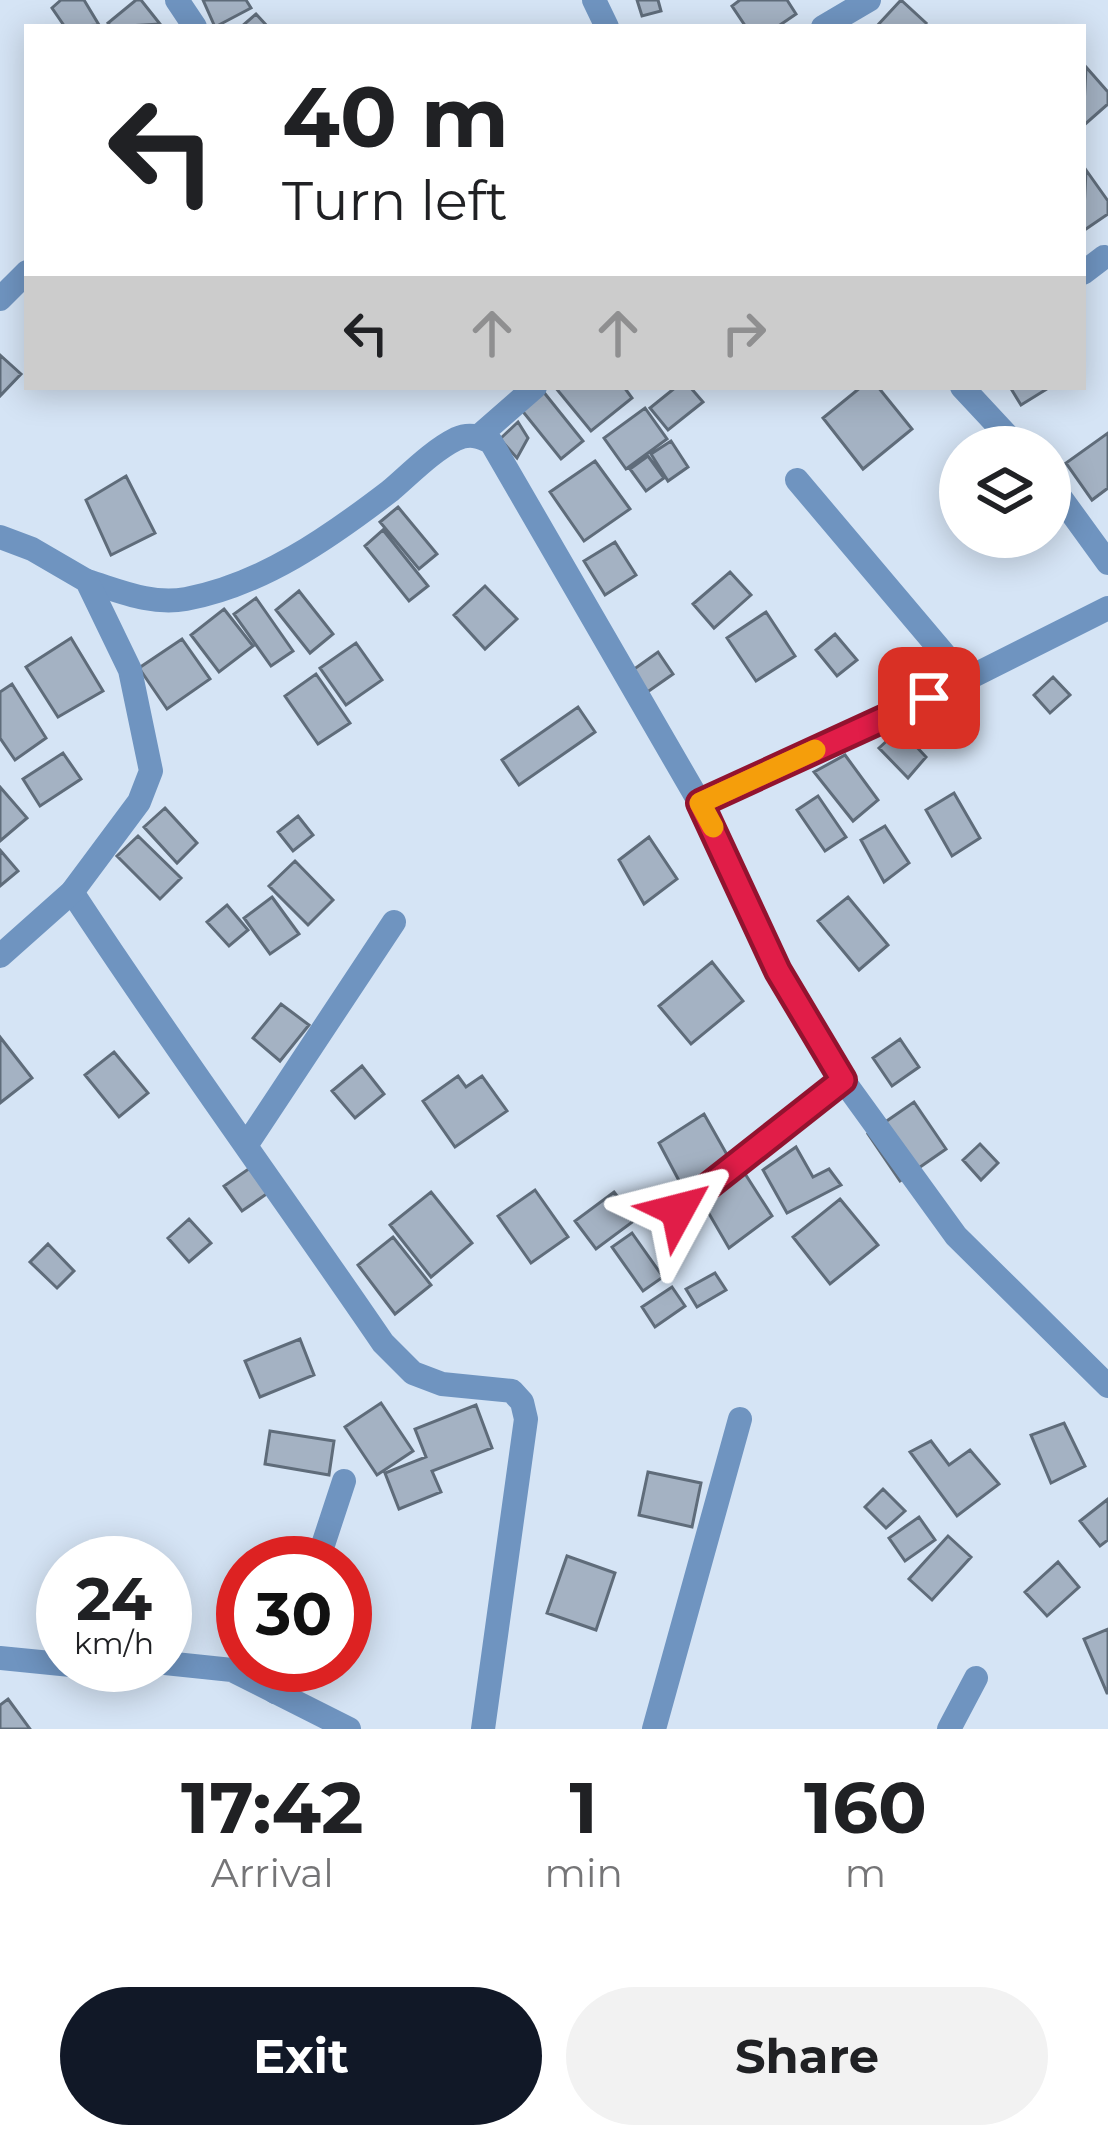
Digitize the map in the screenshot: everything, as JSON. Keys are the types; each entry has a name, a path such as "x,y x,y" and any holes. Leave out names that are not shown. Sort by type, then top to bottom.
{"street":[{"path":"828,24 869,0"},
{"path":"1086,271 1105,257"},
{"path":"0,298 24,275"},
{"path":"0,537 87,580 152,602 187,599 294,559 454,440 479,436 532,390"},
{"path":"965,390 998,426"},
{"path":"479,436 499,450 700,803 778,971 843,1080 956,1236 1108,1386"},
{"path":"797,479 966,680"},
{"path":"1071,512 1108,563"},
{"path":"0,956 72,892 140,802 151,771 130,670 87,580"},
{"path":"700,803 966,680 1108,608"},
{"path":"72,892 147,1008 383,1343 413,1372 442,1384 512,1391 522,1402 526,1419 483,1729"},
{"path":"247,1144 394,922"},
{"path":"678,1210 843,1080"},
{"path":"654,1729 740,1419"},
{"path":"326,1536 344,1480"},
{"path":"0,1658 36,1662"},
{"path":"949,1729 976,1678"},
{"path":"275,1692 349,1729"}],"building":[{"path":"61,0 84,0 98,24 63,24 52,8"},
{"path":"141,0 160,24 109,24"},
{"path":"203,0 246,0 251,8 221,24 214,24"},
{"path":"637,0 658,0 661,11 642,16"},
{"path":"740,0 787,0 796,14 781,24 744,24 732,6"},
{"path":"901,0 926,23 925,24 879,24"},
{"path":"256,14 265,24 244,24"},
{"path":"1086,67 1108,92 1108,104 1086,123"},
{"path":"1086,170 1108,201 1108,214 1086,229"},
{"path":"0,355 21,374 0,396"},
{"path":"542,390 583,441 561,459 520,408"},
{"path":"557,390 626,390 632,398 591,431"},
{"path":"672,390 693,390 703,402 668,430 650,408"},
{"path":"857,390 880,390 912,429 863,469 823,418"},
{"path":"1012,390 1045,390 1021,405"},
{"path":"645,408 667,439 626,469 604,438"},
{"path":"518,422 528,438 517,458 500,439"},
{"path":"1108,433 1108,488 1092,500 1071,470 1071,459"},
{"path":"671,441 688,467 668,481 651,454"},
{"path":"648,456 664,478 646,491 630,469"},
{"path":"595,461 630,509 584,541 550,492"},
{"path":"126,476 155,533 111,555 86,500"},
{"path":"398,507 437,554 419,569 380,522"},
{"path":"383,530 428,586 409,601 365,546"},
{"path":"615,542 636,575 605,595 584,561"},
{"path":"730,572 751,595 714,628 693,604"},
{"path":"485,586 517,619 485,649 454,615"},
{"path":"299,591 333,634 310,653 276,610"},
{"path":"256,598 293,651 271,666 234,614"},
{"path":"224,609 253,646 219,672 191,635"},
{"path":"766,612 795,656 756,681 727,638"},
{"path":"835,634 857,660 837,676 816,650"},
{"path":"71,638 103,691 58,717 26,667"},
{"path":"182,639 210,679 167,709 139,668"},
{"path":"356,643 382,680 346,705 320,668"},
{"path":"658,652 673,674 646,693 630,672"},
{"path":"316,674 350,723 318,744 285,696"},
{"path":"1053,677 1070,695 1050,713 1034,695"},
{"path":"12,684 46,738 15,760 0,738 0,692"},
{"path":"578,707 595,732 519,785 502,760"},
{"path":"900,729 926,757 908,778 879,748"},
{"path":"63,753 81,779 40,806 23,779"},
{"path":"845,755 878,800 853,821 814,772"},
{"path":"0,787 27,818 0,841"},
{"path":"954,793 980,838 952,856 926,810"},
{"path":"818,796 846,837 825,851 797,810"},
{"path":"165,808 197,843 177,863 144,827"},
{"path":"298,816 313,835 293,851 278,832"},
{"path":"885,826 909,863 884,882 861,840"},
{"path":"138,836 181,878 160,899 117,856"},
{"path":"649,837 677,879 644,904 619,860"},
{"path":"0,850 18,871 0,886"},
{"path":"295,861 333,900 308,925 269,886"},
{"path":"272,897 299,934 270,954 244,918"},
{"path":"848,897 888,945 859,970 818,921"},
{"path":"227,905 248,930 229,946 207,922"},
{"path":"712,962 743,1001 691,1044 659,1006"},
{"path":"281,1004 309,1025 280,1061 253,1038"},
{"path":"0,1037 32,1078 0,1103"},
{"path":"900,1039 919,1067 892,1086 873,1058"},
{"path":"114,1052 148,1093 119,1117 85,1075"},
{"path":"362,1066 384,1094 355,1118 332,1091"},
{"path":"458,1076 466,1087 482,1076 507,1111 455,1147 423,1101"},
{"path":"914,1102 946,1149 900,1181 868,1134"},
{"path":"704,1114 730,1160 684,1190 659,1143"},
{"path":"980,1144 998,1163 981,1180 963,1160"},
{"path":"796,1147 813,1177 829,1169 841,1185 787,1213 763,1170"},
{"path":"250,1168 268,1193 242,1211 224,1186"},
{"path":"742,1169 772,1216 729,1248 701,1200"},
{"path":"535,1190 568,1237 531,1263 498,1216"},
{"path":"431,1192 472,1243 431,1277 390,1225"},
{"path":"614,1192 635,1220 596,1249 575,1221"},
{"path":"840,1199 878,1245 830,1284 793,1237"},
{"path":"189,1219 211,1243 189,1262 168,1238"},
{"path":"632,1233 663,1277 643,1291 612,1247"},
{"path":"393,1237 431,1285 395,1314 358,1265"},
{"path":"48,1244 74,1271 57,1288 30,1262"},
{"path":"715,1273 726,1290 697,1307 686,1289"},
{"path":"672,1287 685,1306 655,1327 642,1307"},
{"path":"300,1339 314,1375 260,1397 245,1361"},
{"path":"381,1403 413,1451 377,1475 345,1427"},
{"path":"476,1405 492,1448 432,1471 441,1492 399,1509 385,1473 426,1457 415,1429"},
{"path":"1064,1423 1085,1466 1051,1483 1031,1435"},
{"path":"270,1431 334,1441 329,1475 265,1464"},
{"path":"931,1441 949,1465 970,1450 999,1484 957,1516 910,1452"},
{"path":"648,1472 701,1483 692,1527 639,1515"},
{"path":"883,1489 905,1511 886,1528 865,1507"},
{"path":"1108,1499 1108,1540 1100,1546 1080,1521"},
{"path":"919,1517 935,1540 905,1561 889,1538"},
{"path":"948,1536 971,1557 932,1600 909,1579"},
{"path":"567,1556 615,1573 596,1630 547,1613"},
{"path":"1058,1562 1079,1587 1047,1616 1025,1592"},
{"path":"1108,1629 1108,1693 1107,1693 1084,1639"},
{"path":"8,1699 30,1729 0,1729 0,1705"}],"slow traffic":[{"path":"713,827 700,803 815,750"}],"route":[{"path":"678,1210 843,1080 778,971 700,803 929,698"}]}
